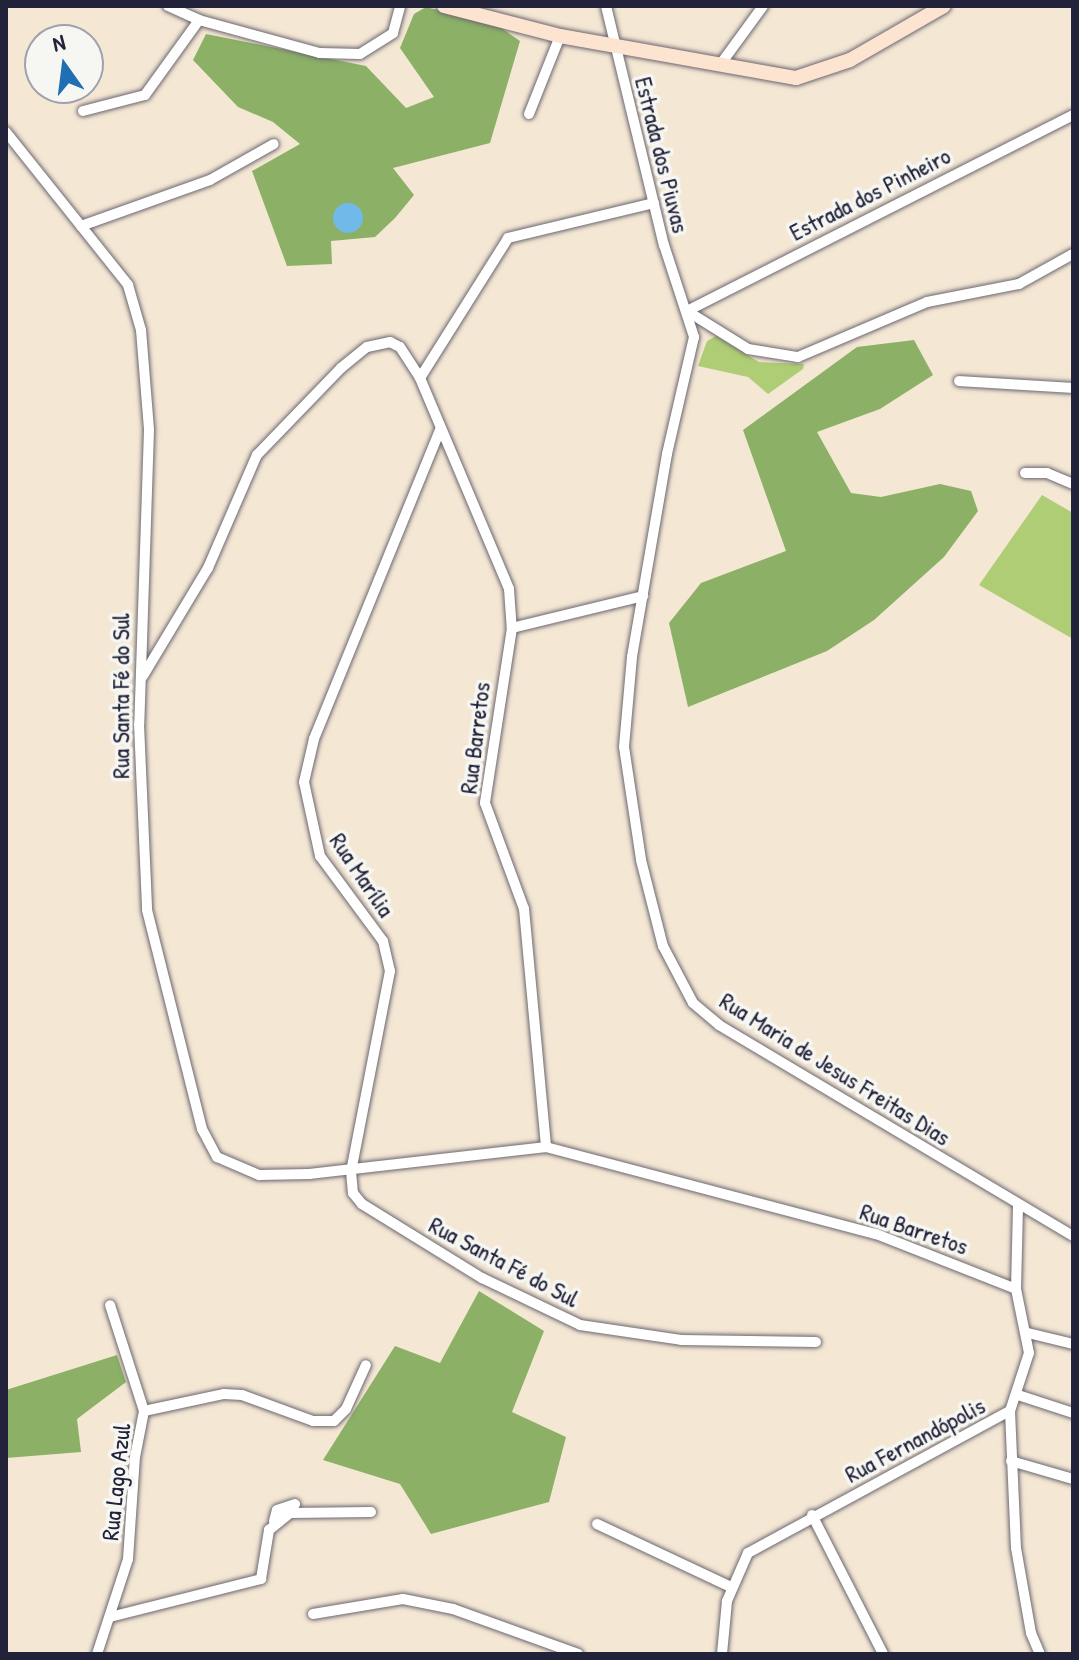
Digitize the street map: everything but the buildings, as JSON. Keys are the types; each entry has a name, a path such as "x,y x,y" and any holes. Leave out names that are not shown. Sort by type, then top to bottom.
{"street":[{"path":"168,6 199,20 320,53 360,54 393,33 400,6"},
{"path":"444,6 560,36 771,77 817,73 944,6"},
{"name":"Estrada dos Piuvas","path":"606,6 654,203 687,311"},
{"path":"720,65 763,6"},
{"path":"83,111 145,95 199,20"},
{"path":"529,114 560,36"},
{"name":"Estrada dos Pinheiro","path":"687,311 1073,115"},
{"name":"Rua Santa Fé do Sul","path":"6,132 128,285 141,330 149,430 140,587 140,800 147,910 209,1147 235,1169 259,1175 351,1171 546,1147"},
{"path":"81,226 210,180 274,144"},
{"path":"420,378 508,238 654,203"},
{"path":"687,311 748,349 777,357 798,357 927,302 1019,284 1073,254"},
{"name":"Rua Maria de Jesus Freitas Dias","path":"687,311 694,348 667,454 643,596 624,747 648,891 675,977 693,1003 719,1025 1073,1236"},
{"name":"Rua Barretos","path":"142,678 208,568 257,455 286,421 341,368 380,343 400,347 420,378 509,589 512,628 485,803 524,909 546,1147 876,1234 1016,1289"},
{"path":"959,381 1073,388"},
{"name":"Rua Marília","path":"351,1171 390,971 383,941 320,856 304,782 314,739 440,430"},
{"path":"1025,473 1047,473 1073,484"},
{"path":"512,628 643,596"},
{"name":"Rua Santa Fé do Sul","path":"351,1171 353,1193 362,1204 482,1278 580,1325 681,1340 816,1342"},
{"name":"Rua Fernandópolis","path":"722,1654 731,1587 748,1553 812,1515 1010,1411 1018,1395 1029,1353 1028,1333 1016,1289 1018,1206"},
{"name":"Rua Lago Azul","path":"97,1654 128,1559 135,1457 144,1411 110,1305"},
{"path":"1028,1333 1073,1344"},
{"path":"144,1411 224,1394 242,1395 313,1421 334,1421 346,1409 366,1365"},
{"path":"1018,1395 1073,1413"},
{"path":"1010,1411 1016,1548 1031,1633 1040,1654"},
{"path":"1011,1461 1073,1479"},
{"path":"110,1617 261,1579 277,1510 295,1504"},
{"path":"274,1521 311,1511 371,1512"},
{"path":"812,1515 883,1654"},
{"path":"597,1524 731,1587"},
{"path":"313,1614 403,1599 453,1609 578,1654"}],"green space":[{"path":"426,7 497,25 520,41 490,143 393,168 414,195 375,237 331,241 332,264 287,266 252,171 300,144 273,122 238,107 193,60 206,34 366,66 406,108 434,97 400,48 414,14"},
{"path":"716,336 759,362 804,364 803,369 768,394 748,377 698,366 707,341"},
{"path":"914,340 933,375 880,409 817,432 851,493 881,497 940,484 971,491 978,511 944,557 874,620 827,651 688,707 669,623 701,583 786,551 743,430 857,347"},
{"path":"1042,495 1073,513 1073,639 979,585"},
{"path":"479,1291 544,1331 512,1412 566,1437 549,1502 431,1534 400,1484 323,1460 395,1346 440,1363"},
{"path":"117,1355 126,1382 77,1419 81,1452 6,1458 6,1390"}],"water":[{"path":"348,203 354,204 362,212 362,224 354,232 348,233 342,232 334,224 333,218 334,212 342,204"}]}
